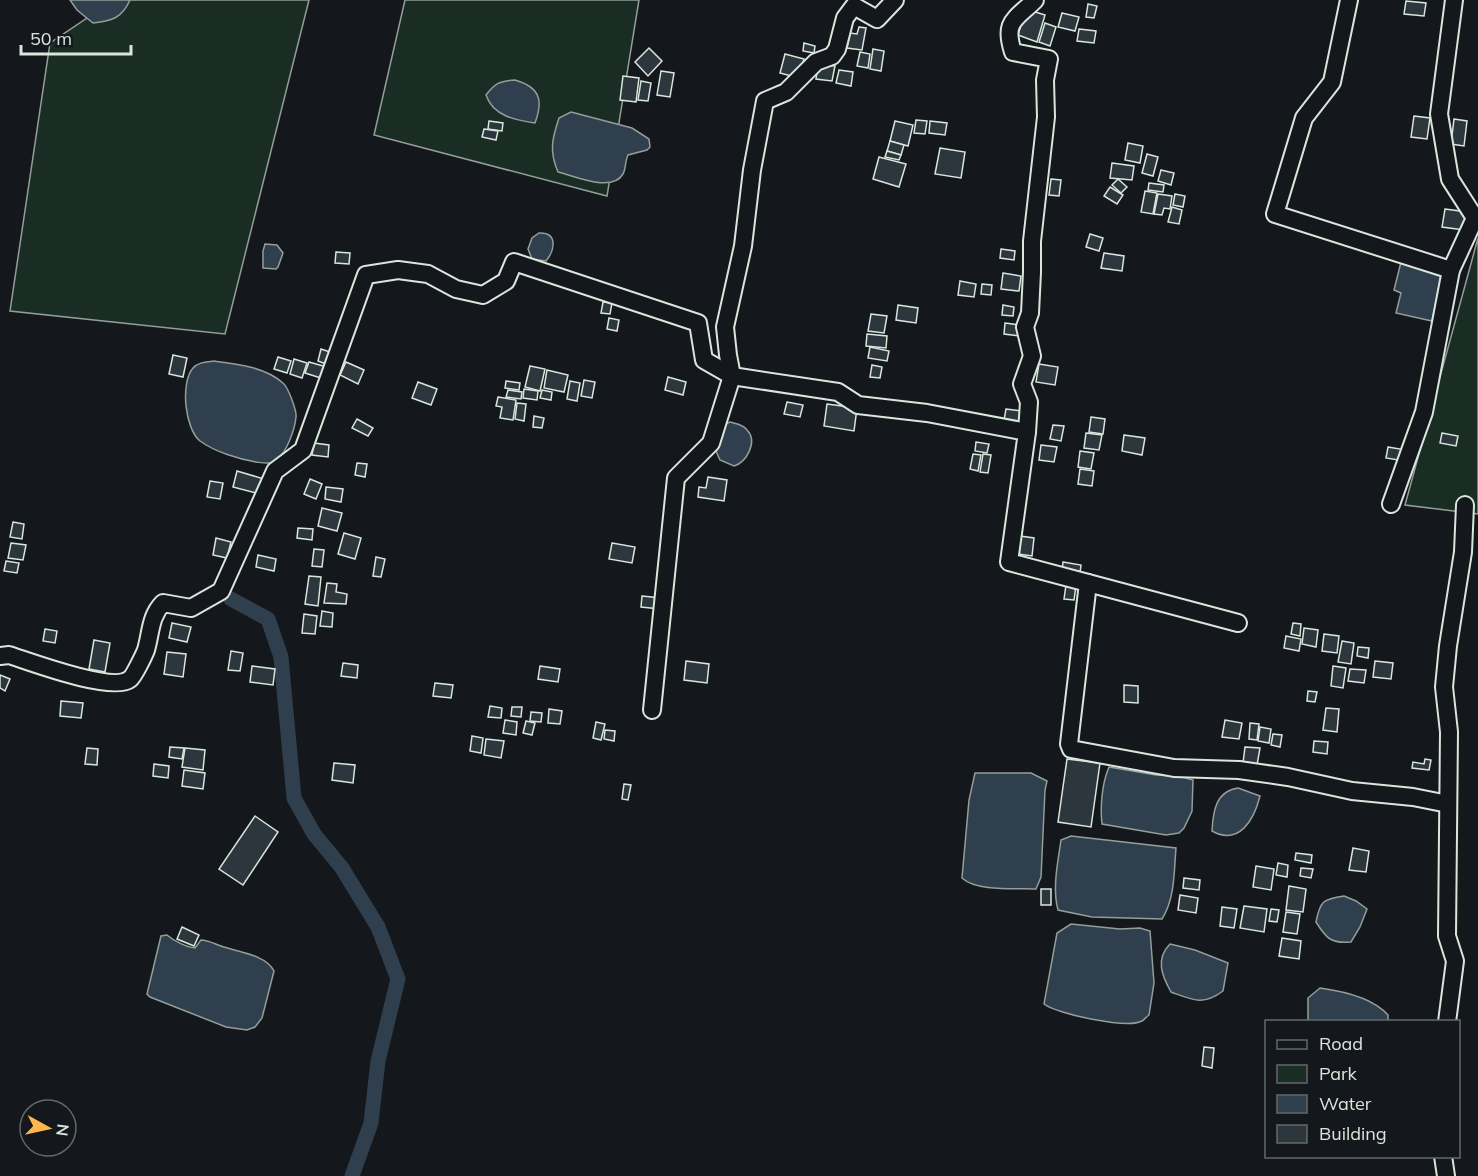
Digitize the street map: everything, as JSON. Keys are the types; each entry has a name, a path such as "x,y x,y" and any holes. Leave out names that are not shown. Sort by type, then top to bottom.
{"street":[{"path":"652,710 676,478 711,443 732,376 726,327 743,246 752,170 765,102 791,88 816,62 832,56 837,49 845,18 854,6 877,19 895,0"},
{"path":"1035,0 1014,19 1007,35 1013,52 1048,59 1045,80 1046,117 1032,241 1030,313 1025,327 1032,356 1022,384 1029,402 1028,432 1009,562 1238,623"},
{"path":"1349,0 1332,82 1304,118 1275,214 1451,270"},
{"path":"1391,504 1424,412 1451,270 1475,218 1450,179 1439,114 1454,0"},
{"path":"0,656 9,655 92,681 123,682 131,678 146,651 155,611 163,603 191,608 221,591 275,471 303,450 366,275 398,270 428,274 456,289 483,295 506,281 514,262 698,323 704,360 732,376 838,392 858,405 927,413 1028,432"},
{"path":"1447,1020 1455,961 1447,936 1449,732 1444,687 1463,552 1465,505"},
{"path":"1088,583 1068,744 1071,748 1174,768 1239,770 1288,777 1352,791 1413,797 1448,804"},
{"path":"1443,1158 1446,1176"}],"green space":[{"path":"114,0 309,0 225,334 10,311 50,43"},
{"path":"405,0 639,0 607,196 374,135"},
{"path":"1478,238 1478,514 1405,505"}],"water":[{"path":"70,0 130,0 124,11 116,18 93,23 77,10"},
{"path":"515,80 530,86 537,95 539,107 535,123 506,116 489,102 486,95 495,85"},
{"path":"571,112 632,128 649,139 650,147 628,155 623,174 618,180 611,182 593,182 558,172 552,145 559,118"},
{"path":"539,233 549,235 553,243 546,261 532,259 528,249 532,238"},
{"path":"265,244 277,245 283,253 276,269 263,268"},
{"path":"1401,262 1441,276 1432,321 1396,313 1401,293 1394,290"},
{"path":"214,361 241,365 268,373 285,385 294,405 296,417 287,445 276,461 262,463 235,457 206,445 195,435 186,406 186,384 195,366"},
{"path":"730,422 745,428 751,440 747,456 734,466 720,460 715,449 725,424"},
{"path":"1109,767 1156,775 1179,776 1193,780 1192,811 1184,828 1179,833 1166,835 1102,824 1102,795"},
{"path":"975,773 1031,773 1047,781 1041,877 1036,889 987,887 962,878 969,800"},
{"path":"1238,788 1260,796 1254,814 1244,828 1237,833 1222,835 1212,831 1213,816 1220,798 1225,793"},
{"path":"1071,836 1176,848 1172,894 1162,919 1092,917 1058,910 1056,884 1061,840"},
{"path":"1344,896 1367,909 1351,942 1338,942 1330,939 1316,922 1324,902 1331,898"},
{"path":"1071,924 1120,929 1140,928 1150,931 1154,983 1149,1015 1143,1021 1108,1022 1063,1012 1044,1004 1057,933"},
{"path":"167,935 195,948 201,940 207,941 252,955 270,966 274,971 262,1018 255,1027 247,1030 226,1027 147,994 161,936"},
{"path":"1170,944 1195,950 1228,963 1223,991 1204,1000 1192,999 1171,992 1163,974 1161,962"},
{"path":"1320,988 1347,993 1382,1009 1388,1015 1388,1020 1308,1020 1308,998"}],"building":[{"path":"1406,1 1426,3 1424,16 1404,14"},
{"path":"1088,4 1097,6 1094,18 1086,17"},
{"path":"1026,9 1045,15 1037,42 1018,35"},
{"path":"1062,13 1079,17 1075,31 1058,27"},
{"path":"1045,23 1056,27 1050,46 1039,42"},
{"path":"859,27 866,28 862,50 847,48 850,33 857,34"},
{"path":"1079,29 1096,31 1094,43 1077,41"},
{"path":"804,43 815,46 814,53 803,51"},
{"path":"649,48 662,61 648,76 635,62"},
{"path":"873,49 884,51 881,71 870,69"},
{"path":"860,52 870,54 868,68 857,66"},
{"path":"785,54 804,59 799,78 780,73"},
{"path":"818,64 835,66 832,81 816,79"},
{"path":"839,70 853,72 851,86 836,83"},
{"path":"661,71 674,73 670,97 657,95"},
{"path":"623,76 639,78 636,102 620,100"},
{"path":"641,81 651,83 648,101 638,100"},
{"path":"1414,116 1430,118 1427,139 1411,137"},
{"path":"1454,119 1467,121 1464,146 1451,144"},
{"path":"916,120 927,121 925,134 914,133"},
{"path":"489,121 503,123 502,131 488,129"},
{"path":"895,121 913,125 908,146 890,141"},
{"path":"930,121 947,123 945,135 929,133"},
{"path":"484,129 498,131 496,140 482,137"},
{"path":"890,141 904,145 901,155 887,151"},
{"path":"1128,143 1143,146 1140,163 1125,160"},
{"path":"940,148 965,152 961,178 935,174"},
{"path":"887,151 901,155 899,160 885,157"},
{"path":"1147,154 1158,157 1153,176 1142,173"},
{"path":"879,157 906,164 899,187 873,179"},
{"path":"1112,163 1134,166 1132,180 1110,178"},
{"path":"1161,170 1174,173 1171,185 1158,181"},
{"path":"1051,179 1061,180 1059,196 1049,195"},
{"path":"1118,179 1127,187 1121,193 1112,185"},
{"path":"1149,183 1164,185 1163,192 1148,190"},
{"path":"1110,187 1123,195 1117,204 1104,196"},
{"path":"1145,191 1157,193 1153,214 1141,212"},
{"path":"1158,194 1172,196 1170,209 1164,208 1162,215 1154,214"},
{"path":"1175,194 1185,196 1183,207 1173,205"},
{"path":"1172,207 1182,210 1179,224 1168,222"},
{"path":"1445,209 1467,212 1464,230 1442,227"},
{"path":"1090,234 1103,238 1099,251 1086,247"},
{"path":"1001,249 1015,251 1014,260 1000,258"},
{"path":"336,252 350,253 349,264 335,263"},
{"path":"1104,253 1124,256 1122,271 1101,268"},
{"path":"1003,273 1021,276 1019,291 1001,289"},
{"path":"960,281 976,284 974,297 958,295"},
{"path":"982,284 992,285 991,295 981,294"},
{"path":"603,302 612,303 610,314 601,313"},
{"path":"898,305 918,308 916,323 896,320"},
{"path":"1003,305 1014,307 1013,316 1002,315"},
{"path":"871,314 887,316 884,333 868,331"},
{"path":"609,318 619,320 617,331 607,329"},
{"path":"1005,323 1020,325 1019,336 1004,334"},
{"path":"867,334 887,336 886,348 866,346"},
{"path":"870,347 889,351 887,361 868,358"},
{"path":"321,349 330,352 326,364 318,361"},
{"path":"173,355 187,358 183,377 169,374"},
{"path":"278,357 291,361 287,373 274,369"},
{"path":"294,359 307,363 302,378 290,374"},
{"path":"309,362 327,367 324,379 305,373"},
{"path":"346,362 364,370 358,384 340,375"},
{"path":"1039,364 1058,367 1055,385 1036,382"},
{"path":"872,365 882,367 880,378 870,377"},
{"path":"530,366 545,369 540,391 525,387"},
{"path":"547,370 568,375 564,392 544,388"},
{"path":"668,377 686,382 683,395 665,390"},
{"path":"584,380 595,382 592,398 581,396"},
{"path":"506,381 520,383 519,390 505,388"},
{"path":"570,381 580,383 577,401 567,399"},
{"path":"418,382 437,389 431,405 412,398"},
{"path":"524,389 538,391 537,400 523,398"},
{"path":"508,390 522,392 521,399 506,397"},
{"path":"542,390 552,392 551,400 540,398"},
{"path":"498,397 516,400 513,420 500,418 502,407 496,406"},
{"path":"787,402 803,405 800,417 784,414"},
{"path":"517,403 526,404 524,421 515,419"},
{"path":"827,404 857,408 854,431 824,426"},
{"path":"1006,409 1021,411 1020,422 1004,420"},
{"path":"534,416 544,418 542,428 533,427"},
{"path":"1091,417 1105,419 1103,434 1089,432"},
{"path":"357,419 373,428 368,436 352,428"},
{"path":"1053,425 1064,426 1061,441 1050,439"},
{"path":"1086,433 1102,435 1099,450 1084,448"},
{"path":"1442,433 1458,436 1456,446 1440,443"},
{"path":"1124,435 1145,438 1142,455 1122,451"},
{"path":"976,442 989,444 987,453 975,451"},
{"path":"314,443 329,445 328,457 312,455"},
{"path":"1041,445 1057,447 1054,462 1039,460"},
{"path":"1388,447 1406,450 1404,461 1386,458"},
{"path":"1080,451 1094,453 1091,469 1078,467"},
{"path":"973,454 981,455 978,471 970,469"},
{"path":"983,454 991,455 988,473 980,472"},
{"path":"357,463 367,464 365,477 355,475"},
{"path":"1080,469 1094,471 1092,486 1078,484"},
{"path":"237,471 264,479 260,494 233,487"},
{"path":"708,477 727,480 724,501 698,497 699,487 706,488"},
{"path":"310,479 322,484 316,499 304,494"},
{"path":"210,481 223,483 220,499 207,497"},
{"path":"326,487 343,489 341,502 325,499"},
{"path":"322,508 342,513 337,531 318,526"},
{"path":"13,522 24,524 22,539 10,537"},
{"path":"298,528 313,529 312,540 297,538"},
{"path":"344,533 361,538 355,559 338,554"},
{"path":"1020,536 1034,538 1032,556 1018,554"},
{"path":"216,538 231,542 227,558 213,555"},
{"path":"11,543 26,545 23,560 8,558"},
{"path":"612,543 635,547 632,563 609,559"},
{"path":"314,549 324,550 322,567 312,566"},
{"path":"258,555 276,559 274,571 256,567"},
{"path":"376,557 385,559 381,577 373,576"},
{"path":"6,561 19,563 17,573 4,571"},
{"path":"1063,562 1081,565 1080,573 1062,571"},
{"path":"309,576 321,577 318,606 305,604"},
{"path":"327,583 337,584 336,592 347,594 346,604 324,603"},
{"path":"1066,585 1076,586 1074,600 1064,599"},
{"path":"642,596 661,598 660,609 641,607"},
{"path":"322,611 333,613 332,627 320,626"},
{"path":"304,614 317,616 315,634 302,633"},
{"path":"172,623 191,627 187,642 169,638"},
{"path":"1293,623 1301,624 1300,636 1291,634"},
{"path":"1304,628 1318,630 1316,647 1302,644"},
{"path":"45,629 57,631 55,643 43,641"},
{"path":"1324,634 1339,636 1337,653 1322,651"},
{"path":"1286,636 1301,639 1299,651 1284,648"},
{"path":"94,640 110,643 105,672 89,669"},
{"path":"1342,641 1354,643 1351,664 1338,662"},
{"path":"1358,647 1369,648 1368,658 1357,656"},
{"path":"231,651 243,653 240,671 228,670"},
{"path":"167,652 186,654 183,677 164,674"},
{"path":"686,661 709,664 707,683 684,680"},
{"path":"1375,661 1393,663 1391,679 1373,677"},
{"path":"343,663 358,665 357,678 341,676"},
{"path":"252,666 275,669 273,685 250,682"},
{"path":"540,666 560,669 558,682 538,679"},
{"path":"1333,666 1346,668 1343,688 1331,686"},
{"path":"1350,669 1366,670 1364,683 1348,681"},
{"path":"0,675 10,679 5,691 0,688"},
{"path":"435,683 453,685 451,698 433,696"},
{"path":"1124,685 1138,686 1138,703 1124,702"},
{"path":"1308,691 1317,692 1315,702 1307,701"},
{"path":"61,701 83,703 81,718 60,716"},
{"path":"490,706 502,708 501,718 488,717"},
{"path":"512,707 522,707 521,717 511,716"},
{"path":"1326,708 1339,709 1337,732 1323,730"},
{"path":"549,709 562,711 560,724 548,723"},
{"path":"531,712 542,713 541,722 530,721"},
{"path":"505,720 517,722 516,735 503,733"},
{"path":"1225,720 1242,723 1239,739 1222,737"},
{"path":"526,721 535,723 532,735 523,733"},
{"path":"596,722 605,724 601,740 593,738"},
{"path":"1250,723 1259,724 1257,740 1249,739"},
{"path":"1260,727 1271,729 1269,743 1258,741"},
{"path":"605,730 615,731 614,741 604,739"},
{"path":"1273,734 1282,735 1280,747 1271,745"},
{"path":"472,736 483,738 481,753 470,751"},
{"path":"486,739 504,741 501,758 484,755"},
{"path":"1314,741 1328,742 1327,754 1313,752"},
{"path":"170,747 184,748 182,759 169,757"},
{"path":"1245,747 1260,748 1257,765 1243,763"},
{"path":"87,748 98,749 97,765 85,764"},
{"path":"185,748 205,750 203,770 182,767"},
{"path":"1067,759 1100,763 1091,827 1058,822"},
{"path":"1425,759 1431,760 1429,770 1412,768 1413,762 1424,764"},
{"path":"334,763 355,765 353,783 332,780"},
{"path":"154,764 169,766 168,778 153,776"},
{"path":"184,770 205,773 203,789 182,786"},
{"path":"624,784 631,785 628,800 622,799"},
{"path":"255,816 278,832 243,885 219,869"},
{"path":"1353,848 1369,851 1366,872 1349,870"},
{"path":"1296,853 1312,855 1311,863 1295,860"},
{"path":"1278,863 1288,865 1287,877 1276,875"},
{"path":"1256,866 1274,869 1271,890 1253,887"},
{"path":"1301,868 1313,869 1311,878 1300,876"},
{"path":"1184,878 1200,880 1199,890 1183,888"},
{"path":"1289,886 1306,889 1303,912 1286,910"},
{"path":"1041,889 1051,889 1051,905 1041,905"},
{"path":"1180,895 1198,898 1196,913 1178,910"},
{"path":"1244,906 1267,909 1264,932 1240,928"},
{"path":"1222,907 1237,909 1234,928 1220,926"},
{"path":"1271,909 1279,910 1277,922 1269,921"},
{"path":"1286,912 1300,914 1297,934 1283,932"},
{"path":"182,927 199,935 194,946 177,939"},
{"path":"1282,938 1301,941 1299,959 1279,956"},
{"path":"1204,1047 1214,1048 1212,1068 1202,1066"}],"waterway":[{"path":"231,599 268,619 281,657 294,798 314,834 342,868 378,927 398,979 378,1061 371,1123 352,1176"}]}
